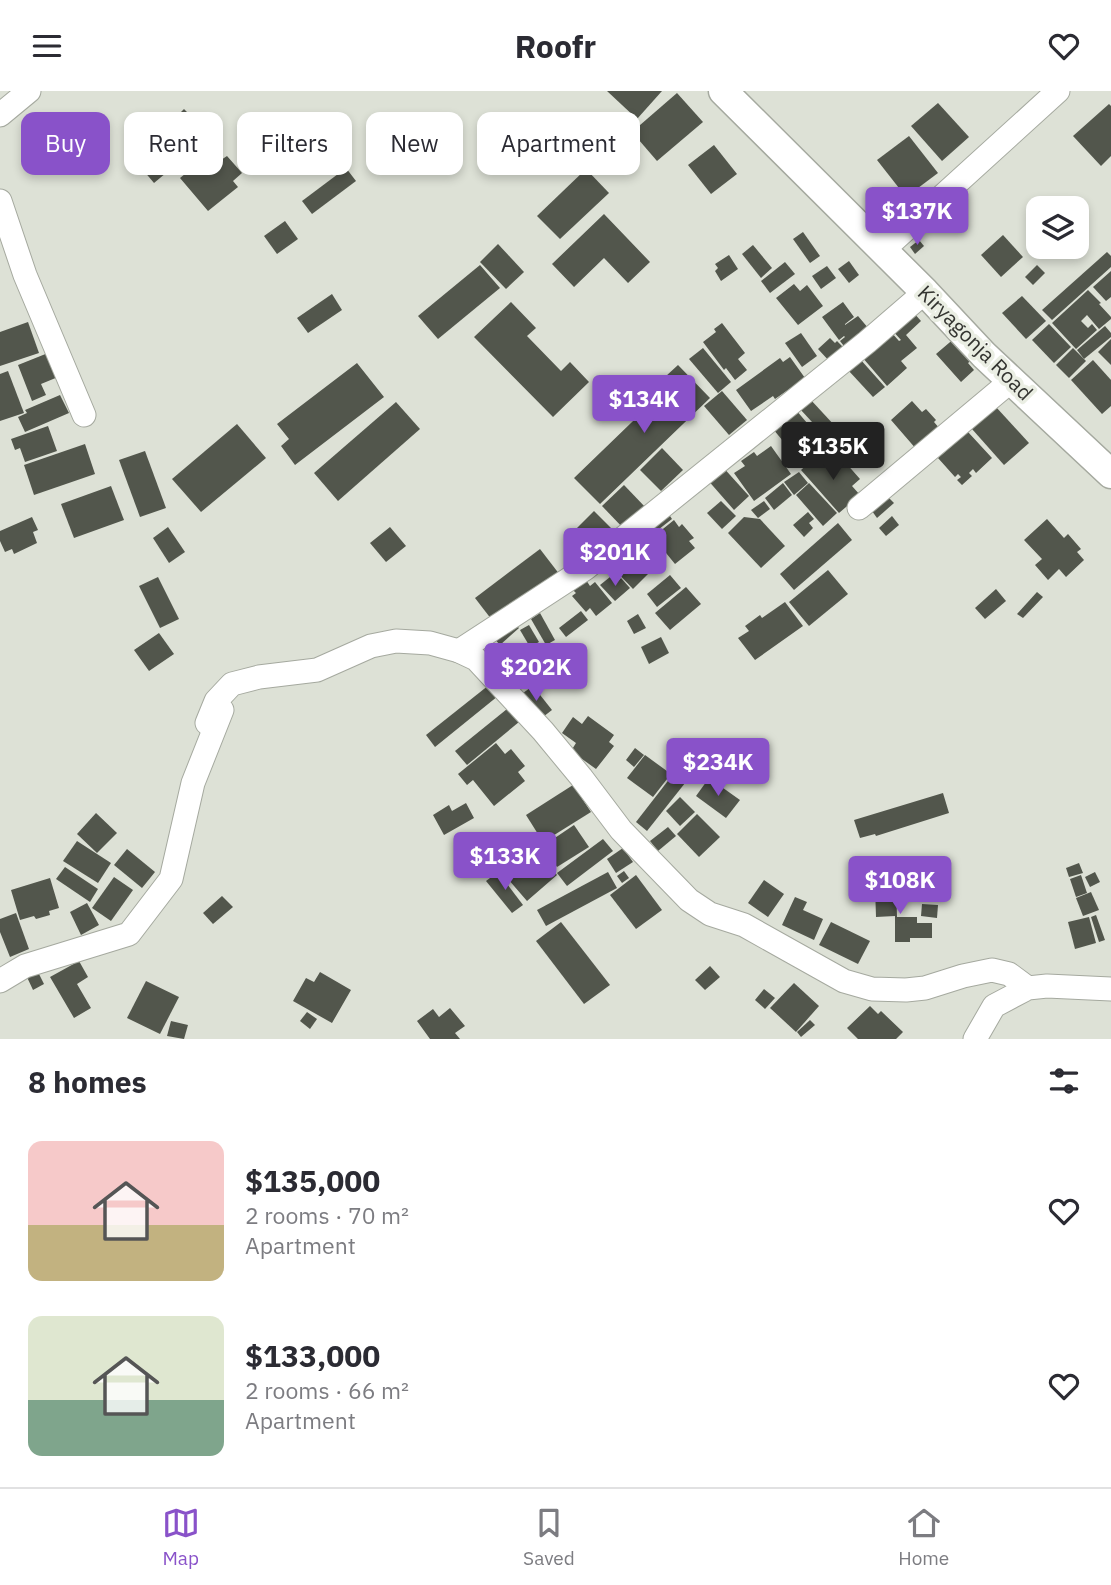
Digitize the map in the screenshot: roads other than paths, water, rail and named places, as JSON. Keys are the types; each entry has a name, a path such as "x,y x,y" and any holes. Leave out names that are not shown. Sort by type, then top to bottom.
{"street":[{"path":"0,115 29,91"},
{"name":"Kiryagonja Road","path":"723,91 925,292 984,355 1111,474"},
{"path":"882,251 1058,91"},
{"path":"0,201 25,275 84,415"},
{"path":"459,651 586,568 925,292"},
{"path":"859,508 1012,380"},
{"path":"207,723 216,701 232,684 259,677 317,670 370,646 396,641 430,643 459,651 476,659 574,767 621,830 689,900 710,914 744,925 844,981 872,989 925,988 992,970 1009,974 1028,988"},
{"path":"0,981 25,966 129,934 171,879 193,783 232,684"},
{"path":"975,1039 994,1006 1028,988 1047,986 1111,989"}]}
